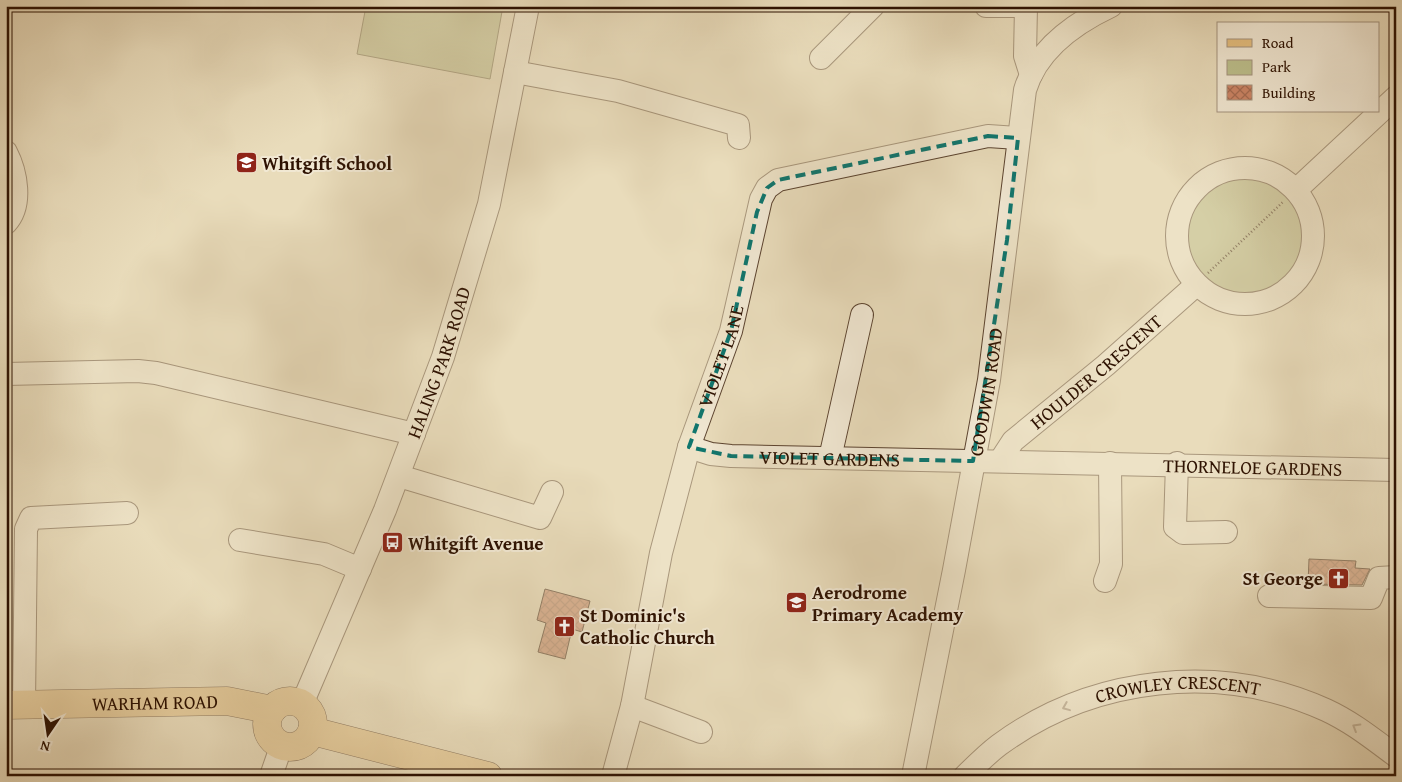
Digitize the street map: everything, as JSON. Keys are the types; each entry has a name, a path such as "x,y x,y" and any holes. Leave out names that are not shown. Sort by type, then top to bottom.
{"main road":[{"name":"WARHAM ROAD","path":"15,705 227,701 272,710"},
{"path":"290,701 302,704 309,711 313,721 312,731 308,738 298,745 285,746 277,743 270,734 267,725 272,710 280,703 290,701"},
{"path":"312,731 439,770 488,776"}],"street":[{"name":"HALING PARK ROAD","path":"302,704 399,476 443,357 479,240 516,72 528,6"},
{"path":"821,58 874,6"},
{"path":"986,6 1026,6 1025,56 1031,75"},
{"path":"1031,75 1043,57 1064,35 1082,22 1111,6"},
{"path":"516,72 618,91 738,126 739,138"},
{"name":"GOODWIN ROAD","path":"913,776 989,380 1018,138 1025,90 1031,75"},
{"path":"1380,112 1396,97"},
{"path":"1296,190 1380,112"},
{"name":"VIOLET LANE","path":"614,776 632,706 661,553 689,448 731,331 757,212 767,188 778,180 988,136 1018,138"},
{"path":"6,152 15,178 12,216 6,223"},
{"path":"1236,168 1258,169 1279,177 1296,190 1309,210 1314,233 1311,256 1295,283 1283,294 1262,303 1238,305 1216,299 1196,285 1183,267 1177,246 1177,224 1184,204 1198,187 1216,174 1236,168"},
{"name":"HOULDER CRESCENT","path":"1000,462 1013,442 1106,365 1196,285"},
{"path":"830,458 862,315"},
{"path":"6,374 138,371 156,373 414,434"},
{"name":"VIOLET GARDENS","path":"689,448 719,455 973,461"},
{"name":"THORNELOE GARDENS","path":"973,461 1177,463 1396,470"},
{"path":"1105,581 1111,564 1110,463"},
{"path":"1177,463 1175,527 1183,533 1226,532"},
{"path":"399,476 540,518 552,492"},
{"path":"15,705 26,529 31,518 127,514"},
{"path":"240,540 324,554 360,569"},
{"path":"1269,596 1371,598 1379,578 1396,578"},
{"name":"CROWLEY CRESCENT","path":"966,776 1000,744 1063,708 1126,688 1176,681 1238,684 1299,699 1359,728 1396,756"},
{"path":"632,706 701,732"},
{"path":"271,776 279,753 285,746"}],"path":[{"path":"1196,285 1296,190"}],"highlighted area":[{"path":"988,136 1018,138 1007,240 973,461 731,456 689,447 731,331 757,212 767,188 778,180"}],"green space":[{"path":"366,6 503,6 490,79 357,54"},
{"path":"1247,175 1270,179 1290,193 1304,213 1308,236 1304,259 1290,279 1270,293 1247,297 1224,293 1204,279 1190,259 1186,236 1190,213 1204,193 1224,179"}],"building":[{"name":"St George","path":"1309,559 1356,561 1355,568 1370,569 1362,585 1308,584"},
{"name":"St Dominic's Catholic Church","path":"545,589 590,601 582,632 572,629 565,659 538,652 546,623 537,620"}],"place":[{"name":"Whitgift School","path":"246,163"},
{"name":"Whitgift Avenue","path":"392,543"},
{"name":"St George","path":"1339,578"},
{"name":"Aerodrome Primary Academy","path":"796,603"},
{"name":"St Dominic's Catholic Church","path":"564,626"}]}
